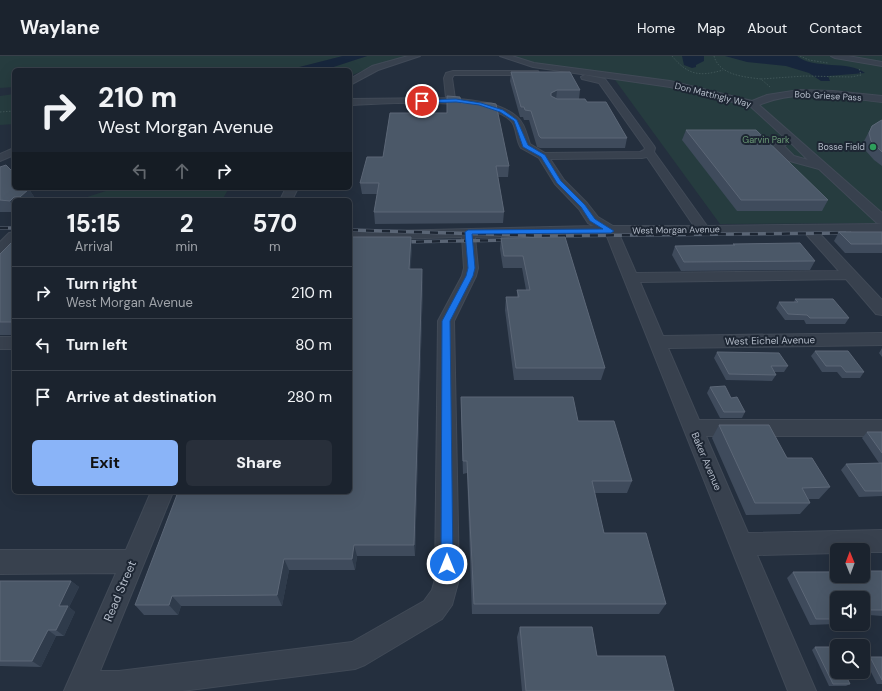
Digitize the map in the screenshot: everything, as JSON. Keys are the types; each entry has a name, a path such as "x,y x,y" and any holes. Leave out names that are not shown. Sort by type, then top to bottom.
{"street":[{"path":"352,81 375,68 416,56"},
{"name":"Don Mattingly Way","path":"504,56 533,65 670,84 753,104 882,220"},
{"path":"835,56 882,64"},
{"path":"452,101 448,78 449,75 454,73 528,73 599,79 602,81 614,104 650,148 649,152 703,229"},
{"name":"Bob Griese Pass","path":"753,104 760,100 779,95 804,93 882,99"},
{"path":"352,102 452,101 480,104 501,111 516,121 525,146 544,156 642,155 649,152"},
{"path":"791,138 780,143 779,147 790,158 823,167"},
{"path":"0,158 12,152"},
{"path":"544,156 559,182 583,206 593,220 611,231"},
{"path":"0,158 12,159"},
{"path":"808,228 882,310"},
{"name":"West Morgan Avenue","path":"352,236 468,232 882,228"},
{"name":"Baker Avenue","path":"611,231 802,691"},
{"path":"79,688 119,685 355,655 433,610 443,596 447,579 446,321 469,276 471,268 468,232"},
{"path":"0,236 12,236"},
{"path":"0,249 12,238"},
{"path":"630,278 850,275"},
{"name":"West Eichel Avenue","path":"657,342 882,339"},
{"path":"0,343 12,343"},
{"path":"693,428 882,428"},
{"name":"Read Street","path":"79,688 161,494"},
{"path":"741,544 882,541"},
{"path":"0,562 132,561"}],"path":[{"path":"672,56 680,66 692,72 708,73 723,70"},
{"path":"714,56 716,64 723,70 740,76 761,79 815,76 851,77 860,75 860,70"},
{"path":"761,79 779,95"},
{"path":"0,112 12,111"}],"green space":[{"path":"0,56 343,56 296,68 12,68 12,87 0,88"},
{"path":"367,56 408,56 372,67 352,75 352,68 330,68"},
{"name":"Garvin Park","path":"511,56 882,56 882,223 720,224 610,73 540,64"},
{"path":"12,94 12,124 0,125 0,96"},
{"path":"109,190 228,190 223,198 84,198"}],"water":[{"path":"343,56 367,56 330,68 296,68"},
{"path":"682,56 704,56 704,61 692,68 684,65"},
{"path":"725,56 797,56 812,63 850,67 865,73 828,76 830,81 821,81 809,73 786,66 747,62"}],"building":[{"path":"511,72 570,72 580,90 557,90 551,93 551,96 557,99 585,99 587,102 606,102 627,138 541,138 531,111 525,110 524,107 521,107"},
{"path":"447,96 460,97 461,103 496,104 509,166 496,166 504,212 374,212 379,183 360,183 367,157 383,157 390,113 447,113"},
{"path":"882,120 882,152 871,141 869,133 872,126"},
{"path":"686,130 756,130 828,200 741,200"},
{"path":"6,165 12,171 12,190 28,190 20,197 14,197 10,201 0,200 0,167"},
{"path":"839,232 882,232 882,244 851,244"},
{"path":"352,237 411,237 409,269 422,269 414,545 354,545 352,559 284,559 277,595 172,596 169,605 135,605 177,494 352,494"},
{"path":"565,237 605,368 516,368 506,297 519,297 517,290 530,290 523,256 504,256 501,238"},
{"path":"12,242 12,322 0,322 0,254"},
{"path":"800,243 815,261 684,262 675,246 735,245 733,244"},
{"path":"795,299 833,299 849,318 810,318 807,315 788,314 779,302 798,302"},
{"path":"815,351 848,351 864,372 846,372 841,366 826,366"},
{"path":"717,352 779,353 788,366 771,366 776,375 729,374"},
{"path":"725,386 731,398 737,397 745,412 724,412 710,387"},
{"path":"461,397 573,397 578,421 614,421 632,481 592,481 604,533 646,533 666,604 474,604 467,461 463,461"},
{"path":"719,425 769,425 787,458 812,458 830,487 802,488 810,503 755,503"},
{"path":"867,432 882,432 882,453"},
{"path":"882,463 882,491 865,491 846,464"},
{"path":"870,571 882,571 882,610 870,610 870,591 830,591 830,619 816,619 793,572 830,572 830,583 870,583"},
{"path":"0,581 71,581 59,606 68,606 56,630 48,630 32,661 0,661"},
{"path":"520,627 592,627 597,656 665,656 674,691 526,691"},
{"path":"815,647 830,647 830,678"},
{"path":"870,657 882,657 882,680"},
{"path":"831,679 848,679 850,684 833,684"}],"railway":[{"path":"0,228 12,228"},
{"path":"352,230 548,236 850,233"},
{"path":"400,242 512,240"}],"place":[{"name":"Bosse Field","path":"873,147"}],"route":[{"path":"422,101 456,101 480,104 501,111 516,121 525,146 544,156 559,182 583,206 593,220 611,231 468,232 471,268 469,276 446,321 447,564"}]}
